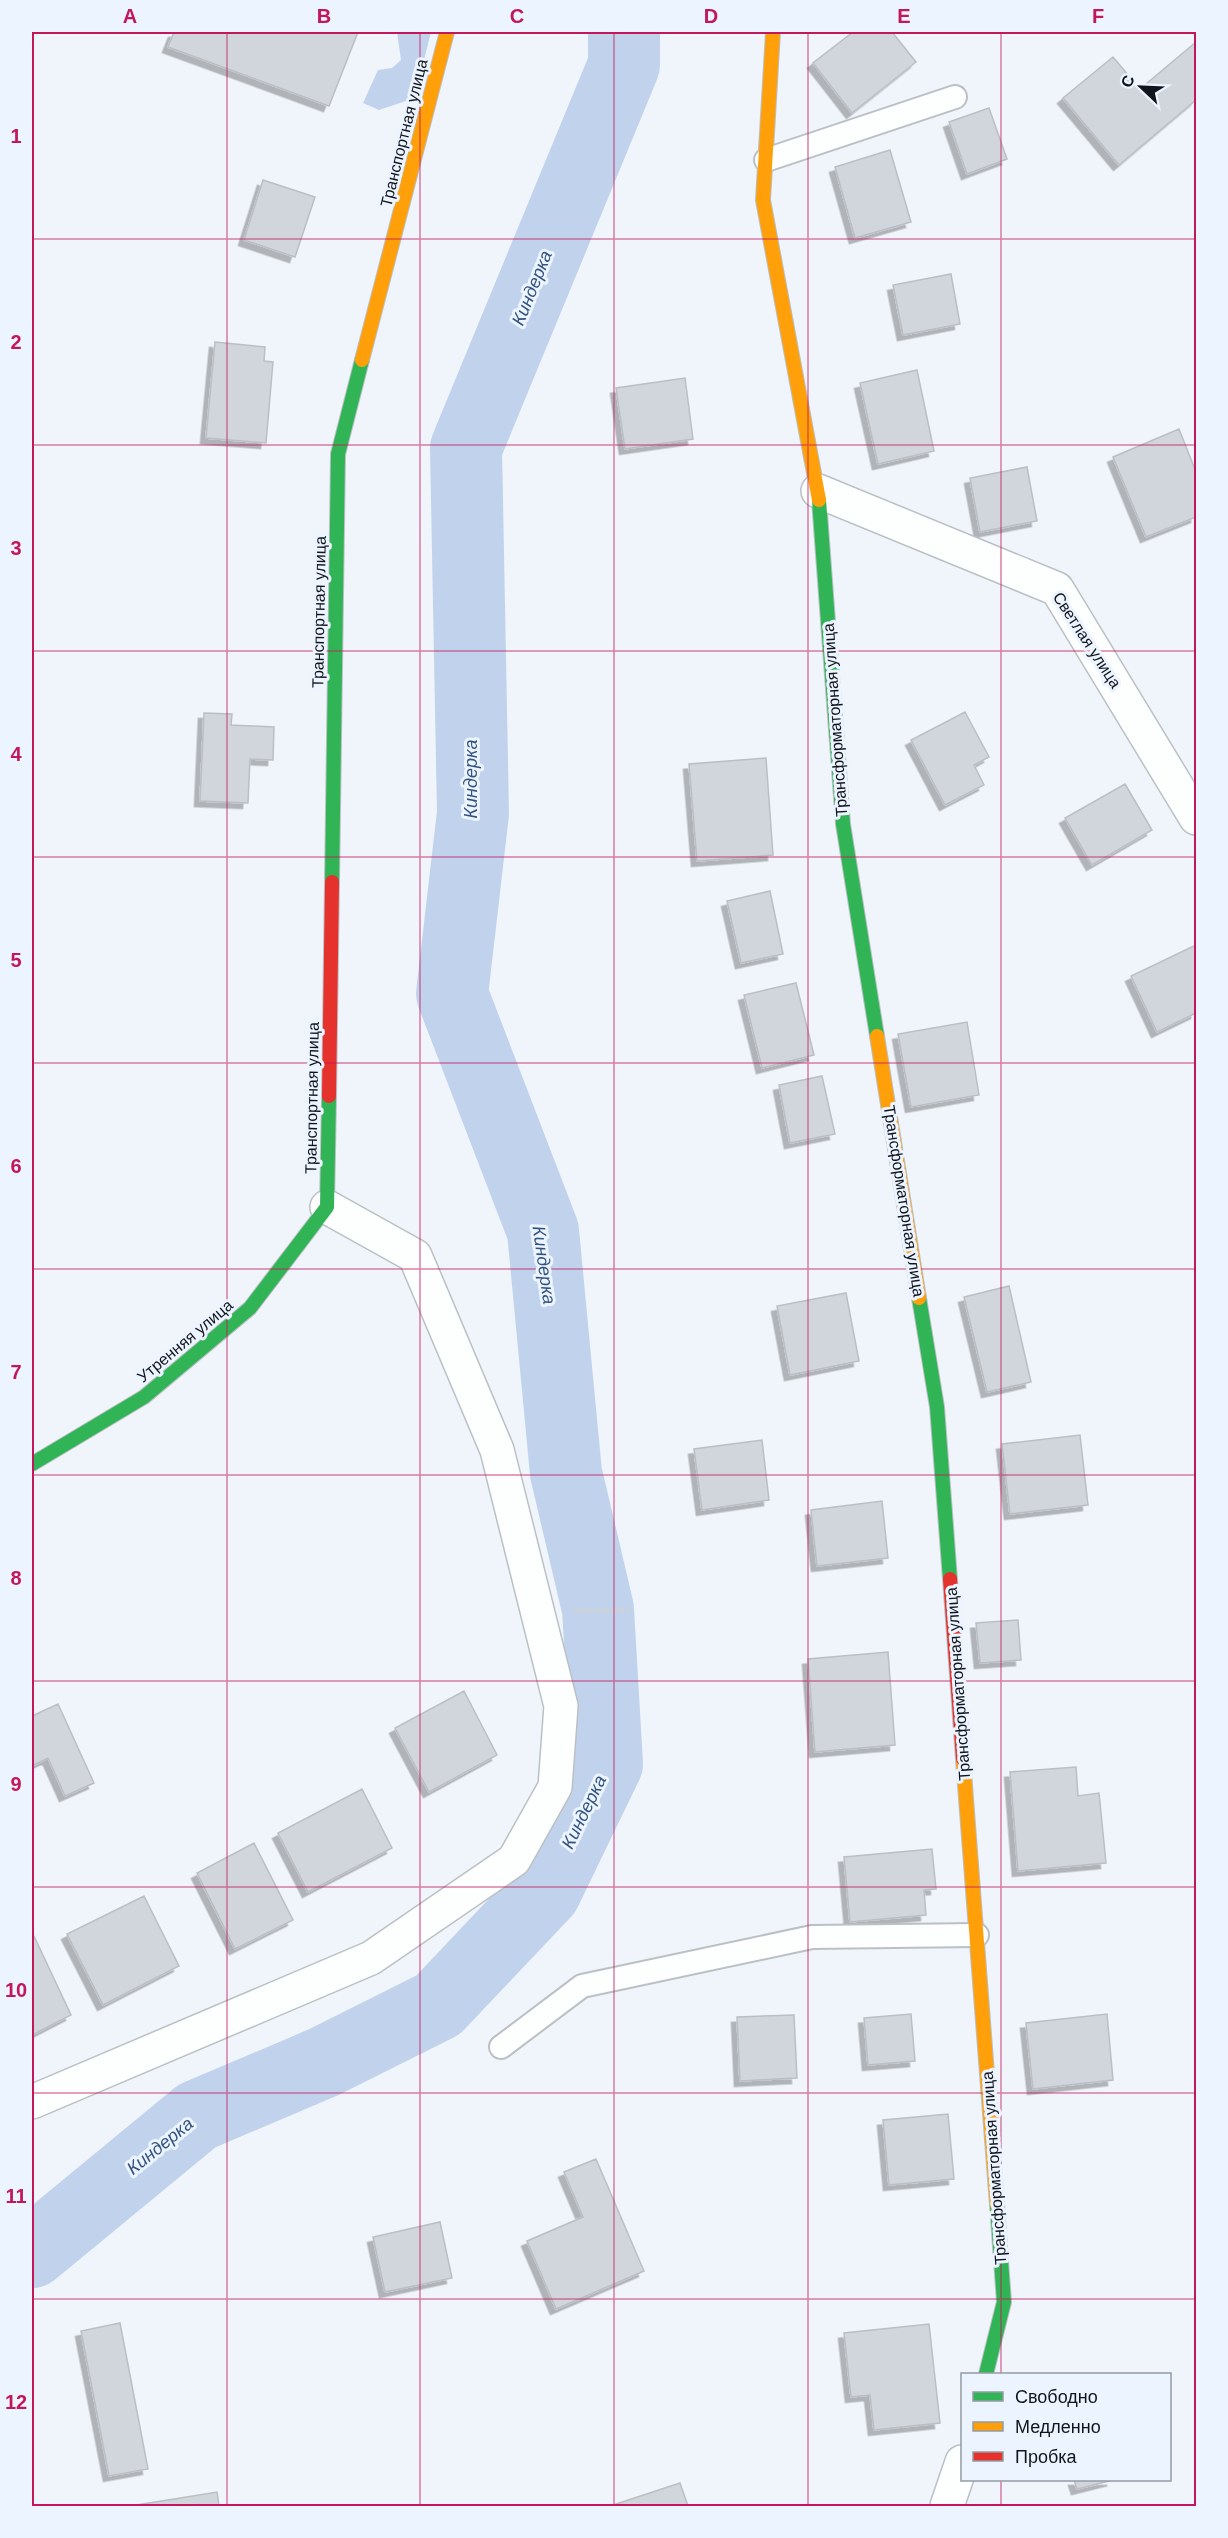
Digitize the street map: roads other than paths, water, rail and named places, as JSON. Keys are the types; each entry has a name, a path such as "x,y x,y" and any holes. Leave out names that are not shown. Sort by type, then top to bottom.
{"street":[{"name":"Транспортная улица","path":"327,1207 338,454 447,32"},
{"name":"Трансформаторная улица","path":"773,32 763,200 818,490 843,824 937,1407 1004,2302 986,2373"},
{"name":"Светлая улица","path":"818,490 1057,589 1197,818"},
{"name":"Утренняя улица","path":"32,1464 144,1397 250,1308 327,1207"},
{"path":"32,2102 371,1958 514,1860 555,1787 561,1706 497,1450 415,1256 327,1207"},
{"path":"947,2506 961,2468"}],"lane":[{"path":"766,160 955,97"},
{"path":"501,2046 582,1986 812,1937 977,1935"}],"water":[{"path":"397,32 431,32 421,72 406,101 379,110 363,103 378,70 392,68 401,60"}],"waterway":[{"name":"Киндерка","path":"32,2252 197,2116 324,2062 438,2005 545,1892 607,1764 598,1609 566,1473 543,1231 452,994 473,813 466,448 624,65 624,32"}]}
